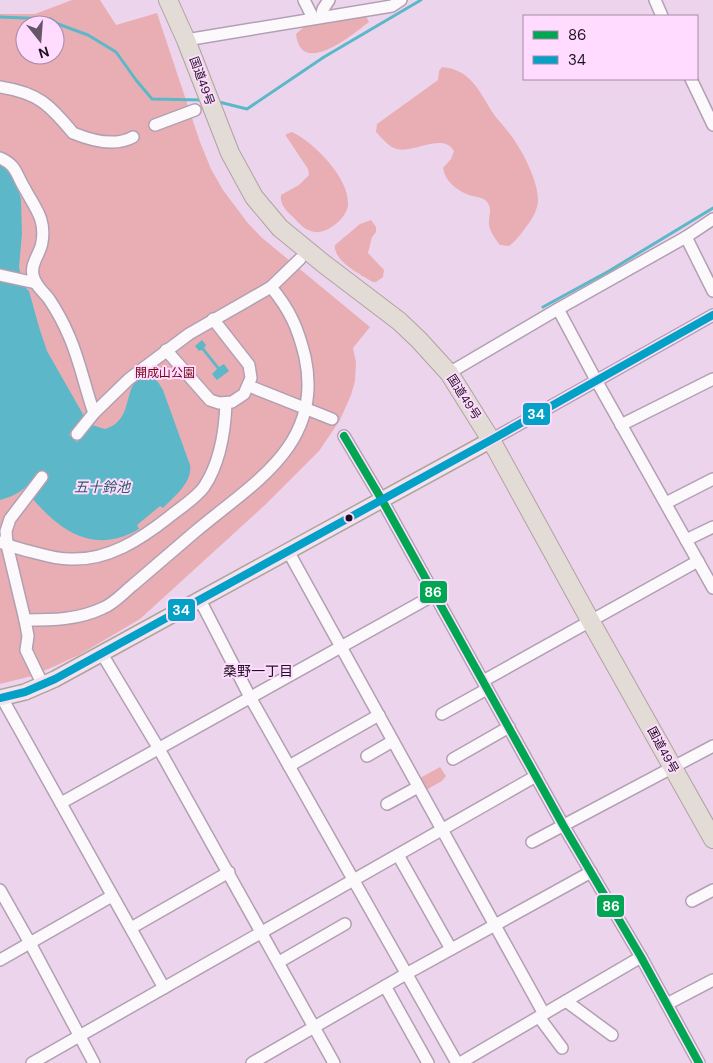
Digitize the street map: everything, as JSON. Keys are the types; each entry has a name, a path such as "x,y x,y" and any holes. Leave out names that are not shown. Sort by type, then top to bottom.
{"highway":[{"name":"国道49号","path":"168,0 186,40 230,153 254,197 280,228 399,322 419,340 449,373 491,440 713,839"}],"main road":[{"path":"1,698 25,692 55,679 491,440"}],"street":[{"path":"304,0 317,18"},
{"path":"317,18 329,0"},
{"path":"186,40 392,6 401,0"},
{"path":"655,0 662,15"},
{"path":"692,80 713,125"},
{"path":"0,88 17,90 33,96 51,108 73,132 85,137 116,141 133,137"},
{"path":"155,125 195,110"},
{"path":"0,158 9,162 15,168 24,188 34,202 40,218 43,241 32,270 36,283 50,300 70,337 94,413"},
{"path":"449,373 686,237 713,218"},
{"path":"686,237 713,291"},
{"path":"77,434 94,413 129,378 166,350 213,319 271,287 300,260"},
{"path":"0,275 36,283"},
{"path":"26,620 63,620 110,605 208,521 256,483 286,452 306,408 309,387 308,376 298,332 285,304 271,287"},
{"path":"558,309 596,380 711,581"},
{"path":"491,440 713,315"},
{"path":"166,350 205,395 214,402 226,403 238,398 244,394 251,378 250,365 213,319"},
{"path":"622,425 713,379"},
{"path":"248,386 332,419"},
{"path":"4,544 47,556 70,559 100,556 143,537 203,488 212,472 219,452 224,428 226,403"},
{"path":"344,436 382,500 563,824 668,1004 696,1062"},
{"path":"39,677 26,650 28,636 26,620 4,544 10,519 42,477"},
{"path":"666,503 713,479"},
{"path":"686,540 713,527"},
{"path":"288,551 495,925 541,1015 562,1048"},
{"path":"442,714 485,685 698,561"},
{"path":"61,803 434,595"},
{"path":"200,600 250,697 406,974 459,1063 641,957"},
{"path":"102,654 229,872 334,1063"},
{"path":"1,698 164,988"},
{"path":"289,766 379,715"},
{"path":"452,760 509,726"},
{"path":"367,756 393,741"},
{"path":"532,842 713,746"},
{"path":"32,1063 355,881 536,776"},
{"path":"387,804 418,786"},
{"path":"398,855 451,949"},
{"path":"131,928 229,872"},
{"path":"252,1063 406,974 591,872"},
{"path":"0,890 94,1063"},
{"path":"692,901 713,890"},
{"path":"0,960 112,896"},
{"path":"279,962 345,924"},
{"path":"668,1004 713,980"},
{"path":"385,986 428,1063"},
{"path":"566,1001 612,1035"}],"green space":[{"name":"開成山公園","path":"72,0 100,0 116,25 157,13 200,142 211,169 223,190 261,237 370,327 353,348 356,362 355,381 340,420 319,451 265,505 140,619 79,655 32,676 0,684 0,14 35,14"},
{"path":"366,16 369,22 340,43 317,53 307,53 300,47 296,34 307,24"},
{"path":"442,67 461,72 480,91 495,116 516,142 536,184 538,200 536,210 516,240 509,246 500,245 492,233 489,225 490,208 487,202 460,190 452,185 446,177 443,168 451,159 454,151 449,145 434,143 401,150 389,145 376,132 377,124 438,80 439,71"},
{"path":"292,132 310,144 329,162 343,184 347,195 348,205 344,215 336,224 320,232 305,228 288,213 281,201 281,195 299,185 309,175 308,169 286,136 286,134"},
{"path":"371,220 376,227 376,232 372,237 368,253 384,270 383,277 376,282 362,276 343,262 338,257 335,245 360,224"},
{"path":"440,767 446,776 442,781 426,790 420,778"}],"water":[{"name":"五十鈴池","path":"0,161 3,162 15,178 21,199 22,234 19,267 23,285 29,291 47,351 84,416 69,435 77,442 92,425 105,429 115,424 122,417 134,383 140,378 150,376 158,382 163,390 190,465 189,477 177,494 163,508 160,506 137,525 139,529 123,537 93,540 67,530 55,521 32,498 48,477 40,471 23,489 14,495 0,500"},
{"path":"202,340 206,345 204,348 219,367 224,364 229,371 217,380 212,374 217,369 202,350 199,351 195,346"}],"waterway":[{"path":"215,101 247,109 324,57 421,0"},
{"path":"0,17 51,19 58,24 88,35 116,52 152,99 202,100"},
{"path":"543,307 609,271 713,208"}],"transit line":[{"name":"34","path":"0,698 25,692 55,679 491,440 713,315"},
{"name":"86","path":"344,436 382,500 563,825 641,957 699,1063"}],"district":[{"name":"桑野一丁目","path":"258,671"}]}
